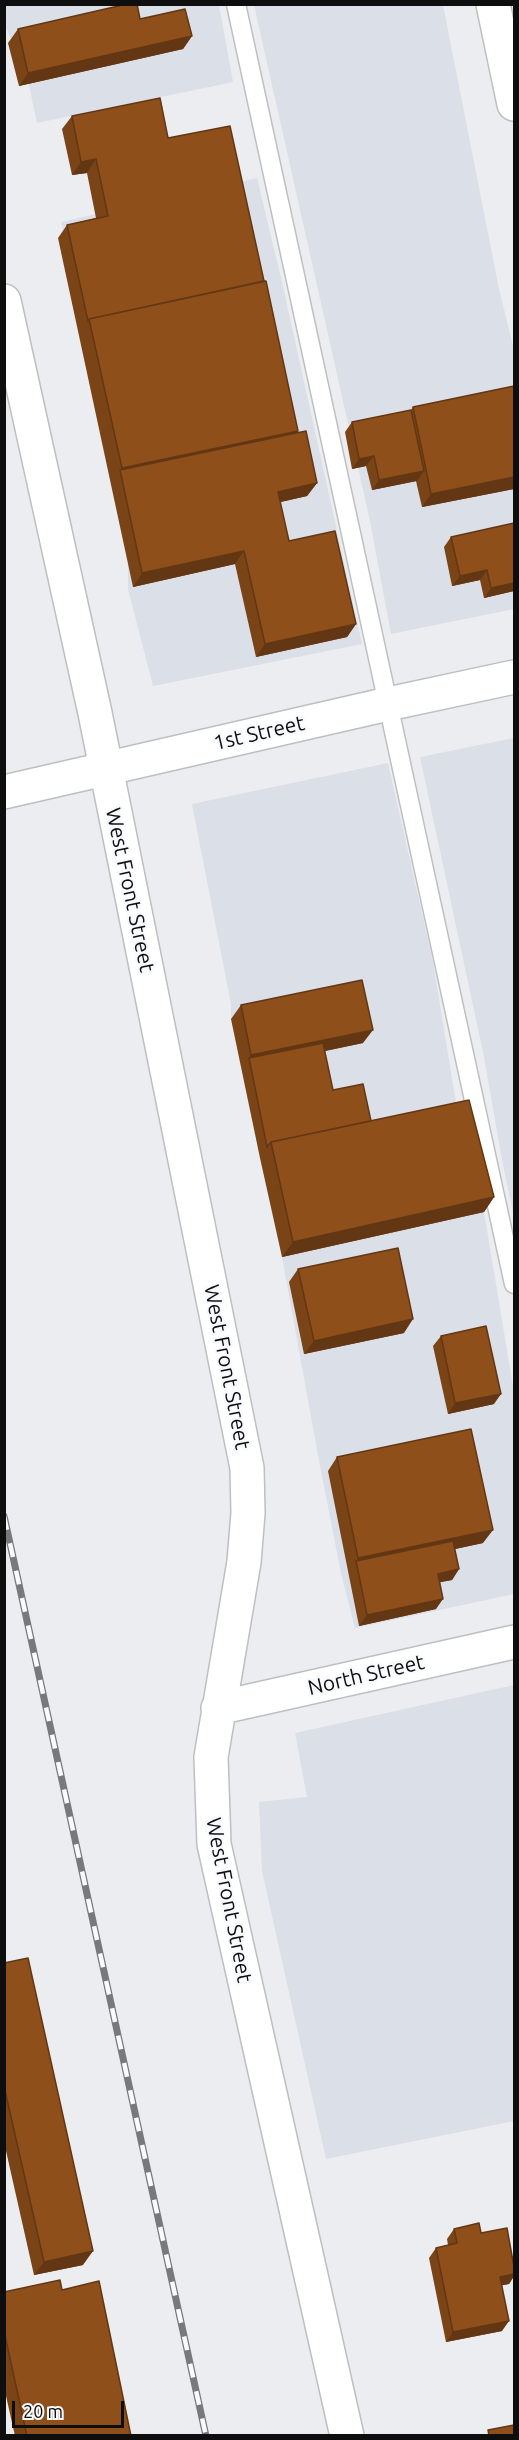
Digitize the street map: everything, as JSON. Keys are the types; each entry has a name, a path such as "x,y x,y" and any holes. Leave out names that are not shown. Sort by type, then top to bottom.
{"street":[{"path":"493,4 514,104"},
{"name":"West Front Street","path":"4,301 95,713 247,1467 248,1513 244,1562 211,1756 214,1844 347,2436"},
{"name":"1st Street","path":"4,792 514,677"},
{"name":"North Street","path":"218,1708 514,1642"}],"lane":[{"path":"236,4 514,1284"}],"shaded area":[{"path":"5,5 219,5 233,82 37,123 26,71 5,26"},
{"path":"254,5 443,5 499,289 514,350 514,609 391,634 370,521"},
{"path":"257,178 362,644 153,686 128,589 128,521 61,222"},
{"path":"514,738 514,1217 484,1057 420,757"},
{"path":"388,763 433,962 458,1115 484,1212 514,1393 514,1594 355,1628 341,1573 282,1257 231,1019 231,1004 192,804"},
{"path":"514,1685 514,2121 326,2159 262,1871 259,1802 307,1797 295,1733"}],"building":[{"path":"127,4 137,4 140,19 185,9 192,36 28,73 18,29"},
{"path":"160,98 168,138 230,126 264,281 88,321 67,225 108,216 96,159 81,162 72,116"},
{"path":"266,281 298,431 122,468 89,319"},
{"path":"514,386 514,477 431,494 413,407"},
{"path":"411,410 424,471 379,480 374,456 359,459 352,422"},
{"path":"306,431 317,483 278,492 289,541 335,531 356,624 265,644 244,551 142,573 120,470"},
{"path":"514,523 514,583 491,588 487,570 460,576 451,537"},
{"path":"362,980 373,1030 251,1055 241,1005"},
{"path":"323,1043 333,1090 363,1084 371,1121 271,1142 267,1147 249,1058"},
{"path":"469,1100 494,1197 293,1242 271,1142"},
{"path":"398,1248 413,1319 314,1341 298,1269"},
{"path":"486,1326 501,1394 455,1403 441,1336"},
{"path":"471,1429 493,1530 358,1558 337,1457"},
{"path":"453,1541 459,1569 438,1574 443,1599 367,1615 356,1561"},
{"path":"28,1958 93,2251 44,2262 4,2086 4,1963"},
{"path":"479,2223 481,2233 507,2228 514,2274 500,2277 509,2321 453,2332 436,2248 457,2243 454,2229"},
{"path":"60,2280 62,2290 99,2281 131,2436 27,2436 4,2331 4,2292"},
{"path":"514,2425 514,2436 489,2436 488,2430"}],"railway":[{"path":"4,1516 206,2436"}]}
